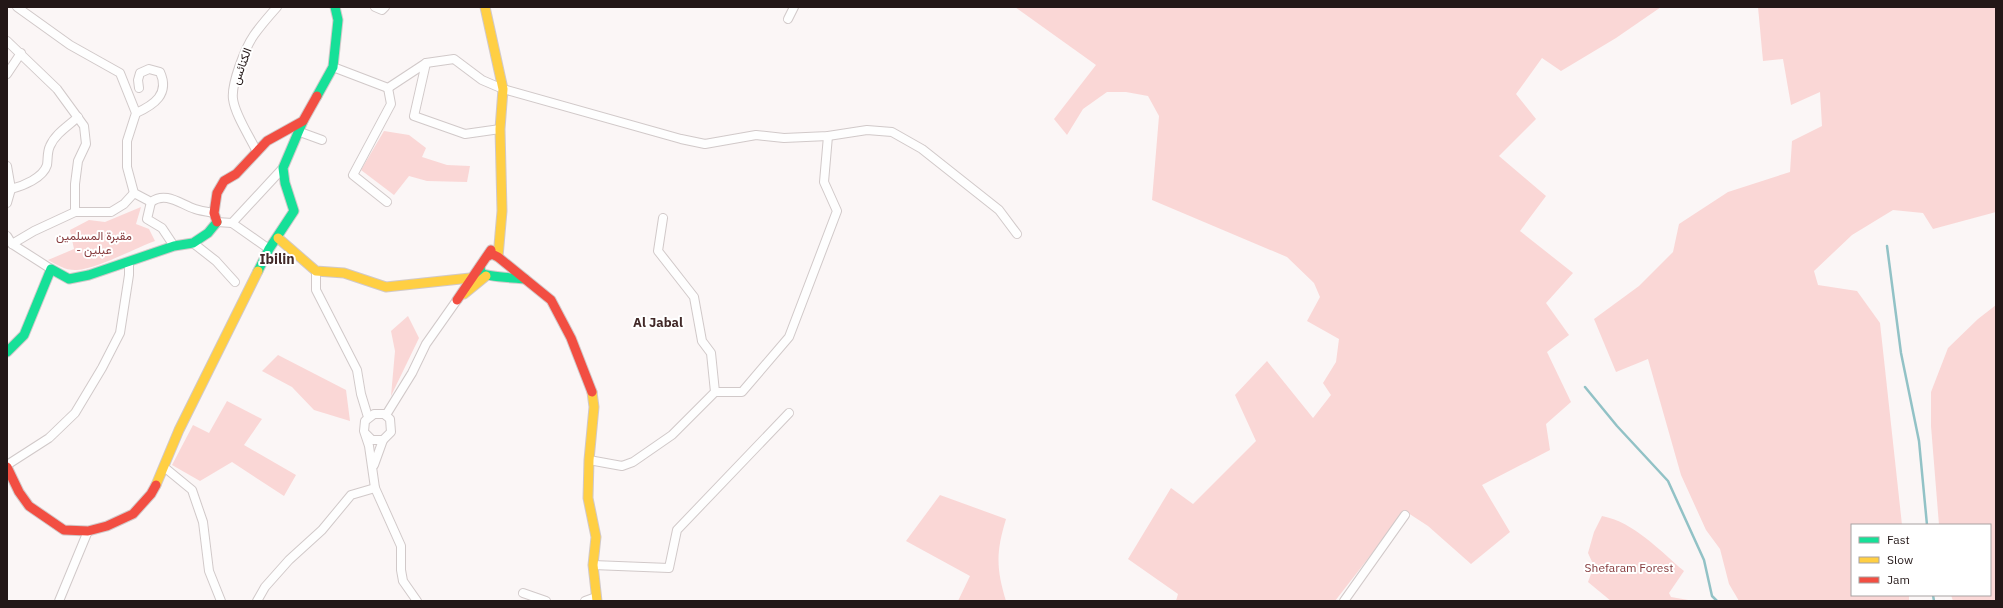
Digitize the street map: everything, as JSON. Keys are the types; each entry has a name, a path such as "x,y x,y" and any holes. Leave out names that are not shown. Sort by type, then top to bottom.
{"street":[{"path":"17,7 70,45 120,73 136,113 127,141 127,168 134,194 151,202"},
{"name":"الكنائس","path":"257,152 237,111 233,100 233,89 243,58 253,36 277,7"},
{"path":"232,223 282,168 300,132 303,121 333,66 338,20 335,7"},
{"path":"375,7 382,10 385,7"},
{"path":"457,300 499,268 502,211 500,129 503,89 485,7"},
{"path":"788,19 794,7"},
{"path":"7,41 57,89 84,126 86,144 78,161 75,184 76,212"},
{"path":"7,74 20,53"},
{"path":"388,88 426,63 454,59 482,80 503,89 681,139 705,144 756,135 784,138 828,136 867,130 892,132 922,149 999,210 1017,234"},
{"path":"426,63 414,116 465,134 500,129"},
{"path":"333,66 388,88"},
{"path":"136,113 158,99 163,91 164,81 160,72 149,69 140,73 138,80 139,88"},
{"path":"387,202 354,175 391,104 388,88"},
{"path":"12,189 25,185 47,167 49,147 57,134 78,118"},
{"path":"7,236 12,244 51,269 69,278 89,276 174,246 193,243 208,233 216,218 217,193 224,181 236,174 267,141 303,121"},
{"path":"300,132 322,140"},
{"path":"589,460 622,466 633,462 672,435 714,392 742,392 789,337 837,211 824,182 828,136"},
{"path":"7,166 12,189 7,203"},
{"path":"129,262 129,275 120,333 102,368 75,413 49,438 7,466 18,492 29,506 64,530 88,531 107,526 133,514 151,494 179,430 269,249 278,238 294,210 285,184 282,168"},
{"path":"12,244 34,231 76,212 111,212 124,204 134,194"},
{"path":"174,246 162,228 147,219 151,202 157,198 170,198 216,218 232,223 269,249"},
{"path":"663,218 658,251 694,297 702,341 711,353 714,392"},
{"path":"386,416 412,373 426,344 457,300 470,278 488,256 501,232"},
{"path":"278,238 316,271 344,273 386,287 470,278"},
{"path":"193,243 216,261 235,282"},
{"path":"488,256 492,254 499,258 551,300 571,338 591,387 594,406 589,460 588,498 596,537 593,565 596,599 585,601"},
{"path":"480,267 481,273 490,276 525,279"},
{"path":"7,352 24,335 51,269"},
{"path":"316,271 316,290 357,370 361,394 368,417 364,426 375,488 401,546 401,570 403,581 417,601"},
{"path":"366,434 372,440 383,440 389,436 392,428 390,420 386,416 377,413 368,417"},
{"path":"593,565 669,568 677,530 789,413"},
{"path":"372,470 383,440"},
{"path":"164,467 192,490 203,522 209,571 220,601"},
{"path":"257,601 265,587 289,560 322,530 351,495 375,488"},
{"path":"1344,601 1404,514"},
{"path":"59,601 88,531"},
{"path":"523,593 546,601"}],"green space":[{"path":"1015,7 1661,7 1616,38 1561,71 1542,58 1516,94 1536,119 1499,156 1546,196 1520,231 1573,273 1546,303 1569,335 1547,352 1571,402 1546,424 1550,450 1482,485 1510,532 1471,564 1428,526 1405,511 1335,601 1176,601 1178,594 1128,559 1171,488 1193,504 1256,441 1235,395 1267,361 1313,418 1331,395 1323,383 1336,362 1339,339 1307,321 1320,297 1314,283 1287,257 1152,200 1159,116 1148,96 1126,92 1107,92 1083,109 1067,135 1054,119 1096,65"},
{"path":"1758,7 1996,7 1996,212 1933,229 1923,213 1893,210 1852,235 1814,271 1818,285 1857,291 1880,323 1902,524 1851,524 1851,596 1909,596 1909,601 1739,601 1729,584 1720,549 1706,530 1681,475 1648,359 1616,372 1594,319 1639,286 1673,252 1679,224 1728,192 1790,172 1792,141 1822,126 1820,92 1791,105 1783,59 1763,61"},
{"path":"384,131 409,135 426,148 422,157 447,165 470,166 467,182 427,181 409,176 394,195 361,170"},
{"name":"مقبرة المسلمين - عبلين","path":"141,207 136,224 149,229 155,241 85,269 70,270 48,260 74,249 70,230 89,220 105,222"},
{"path":"1996,305 1996,601 1953,601 1951,596 1991,596 1991,524 1939,524 1931,426 1931,392 1948,348 1978,319"},
{"path":"408,316 419,338 391,396 395,351 391,331"},
{"path":"278,355 346,390 350,421 314,410 292,387 262,371"},
{"path":"227,401 262,419 244,445 296,475 284,496 232,462 200,481 172,465 193,425 209,433"},
{"path":"940,495 1006,519 1000,541 998,560 1000,579 1006,601 958,601 970,576 906,541"},
{"name":"Shefaram Forest","path":"1602,516 1614,519 1636,531 1656,546 1684,571 1669,593 1671,597 1694,601 1611,601 1588,582 1594,566 1588,553 1594,532"}],"waterway":[{"path":"1887,246 1901,353 1919,441 1927,524"},
{"path":"1585,387 1617,426 1668,481 1704,560 1712,596 1717,601"},
{"path":"1933,596 1934,601"}],"traffic: fast":[{"path":"317,96 333,67 338,20 335,7"},
{"path":"258,271 269,249 294,211 285,183 283,168 303,121"},
{"path":"7,352 24,335 51,269 69,279 89,275 174,246 193,243 208,233 217,222"},
{"path":"480,267 481,273 484,274 525,279"}],"traffic: slow":[{"path":"485,7 503,89 500,129 502,211 498,257"},
{"path":"278,238 316,271 344,273 386,287 470,278"},
{"path":"156,485 179,430 258,271"},
{"path":"464,294 486,276"},
{"path":"592,392 594,407 589,460 588,498 596,537 593,565 597,601"}],"traffic: jam":[{"path":"217,222 214,213 217,193 224,181 236,174 267,141 303,121 317,96"},
{"path":"457,300 491,250"},
{"path":"488,256 492,254 498,257 551,300 571,338 592,392"},
{"path":"7,467 19,492 29,506 64,530 88,531 107,526 133,514 151,494 156,485"}],"district":[{"name":"Ibilin","path":"277,259"},
{"name":"Al Jabal","path":"658,322"}]}
